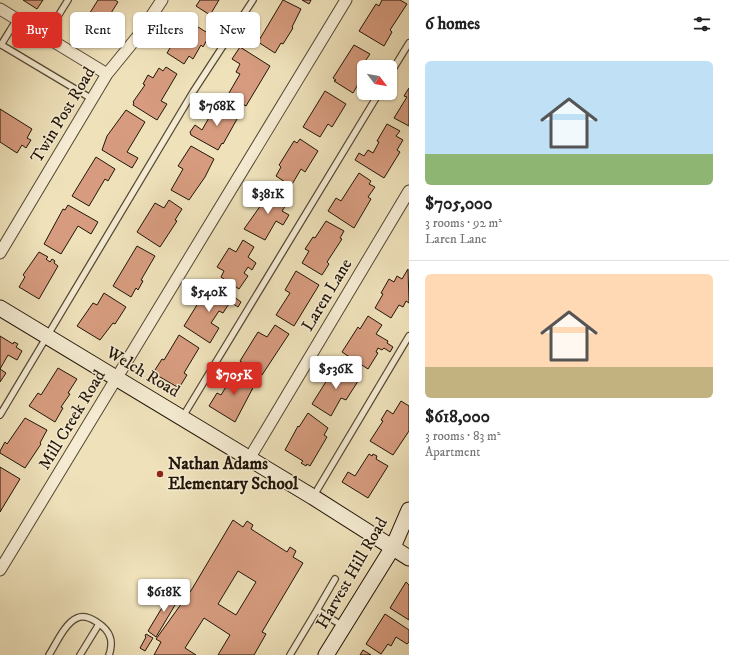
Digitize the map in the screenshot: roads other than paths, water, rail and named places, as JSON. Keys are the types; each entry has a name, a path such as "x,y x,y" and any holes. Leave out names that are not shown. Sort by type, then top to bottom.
{"street":[{"name":"Twin Post Road","path":"0,253 107,74 138,36 162,0"},
{"name":"Mill Creek Road","path":"0,570 346,0"},
{"path":"0,9 12,16"},
{"path":"62,47 107,74"},
{"name":"Laren Lane","path":"249,458 409,191"},
{"name":"Welch Road","path":"0,308 313,497 409,558"},
{"name":"Harvest Hill Road","path":"326,655 393,547 409,510"}],"lane":[{"path":"61,12 68,0"},
{"path":"0,415 193,92 253,0"},
{"path":"12,26 1,44 92,99"},
{"path":"397,63 409,43"},
{"path":"182,418 375,100"},
{"path":"313,497 409,336"},
{"path":"290,655 335,579"},
{"path":"317,610 344,626"},
{"path":"49,655 69,624 76,618 82,617 99,624 108,632 111,638 109,655"},
{"path":"80,655 99,624"}],"place":[{"name":"Nathan Adams Elementary School","path":"160,474"}]}
